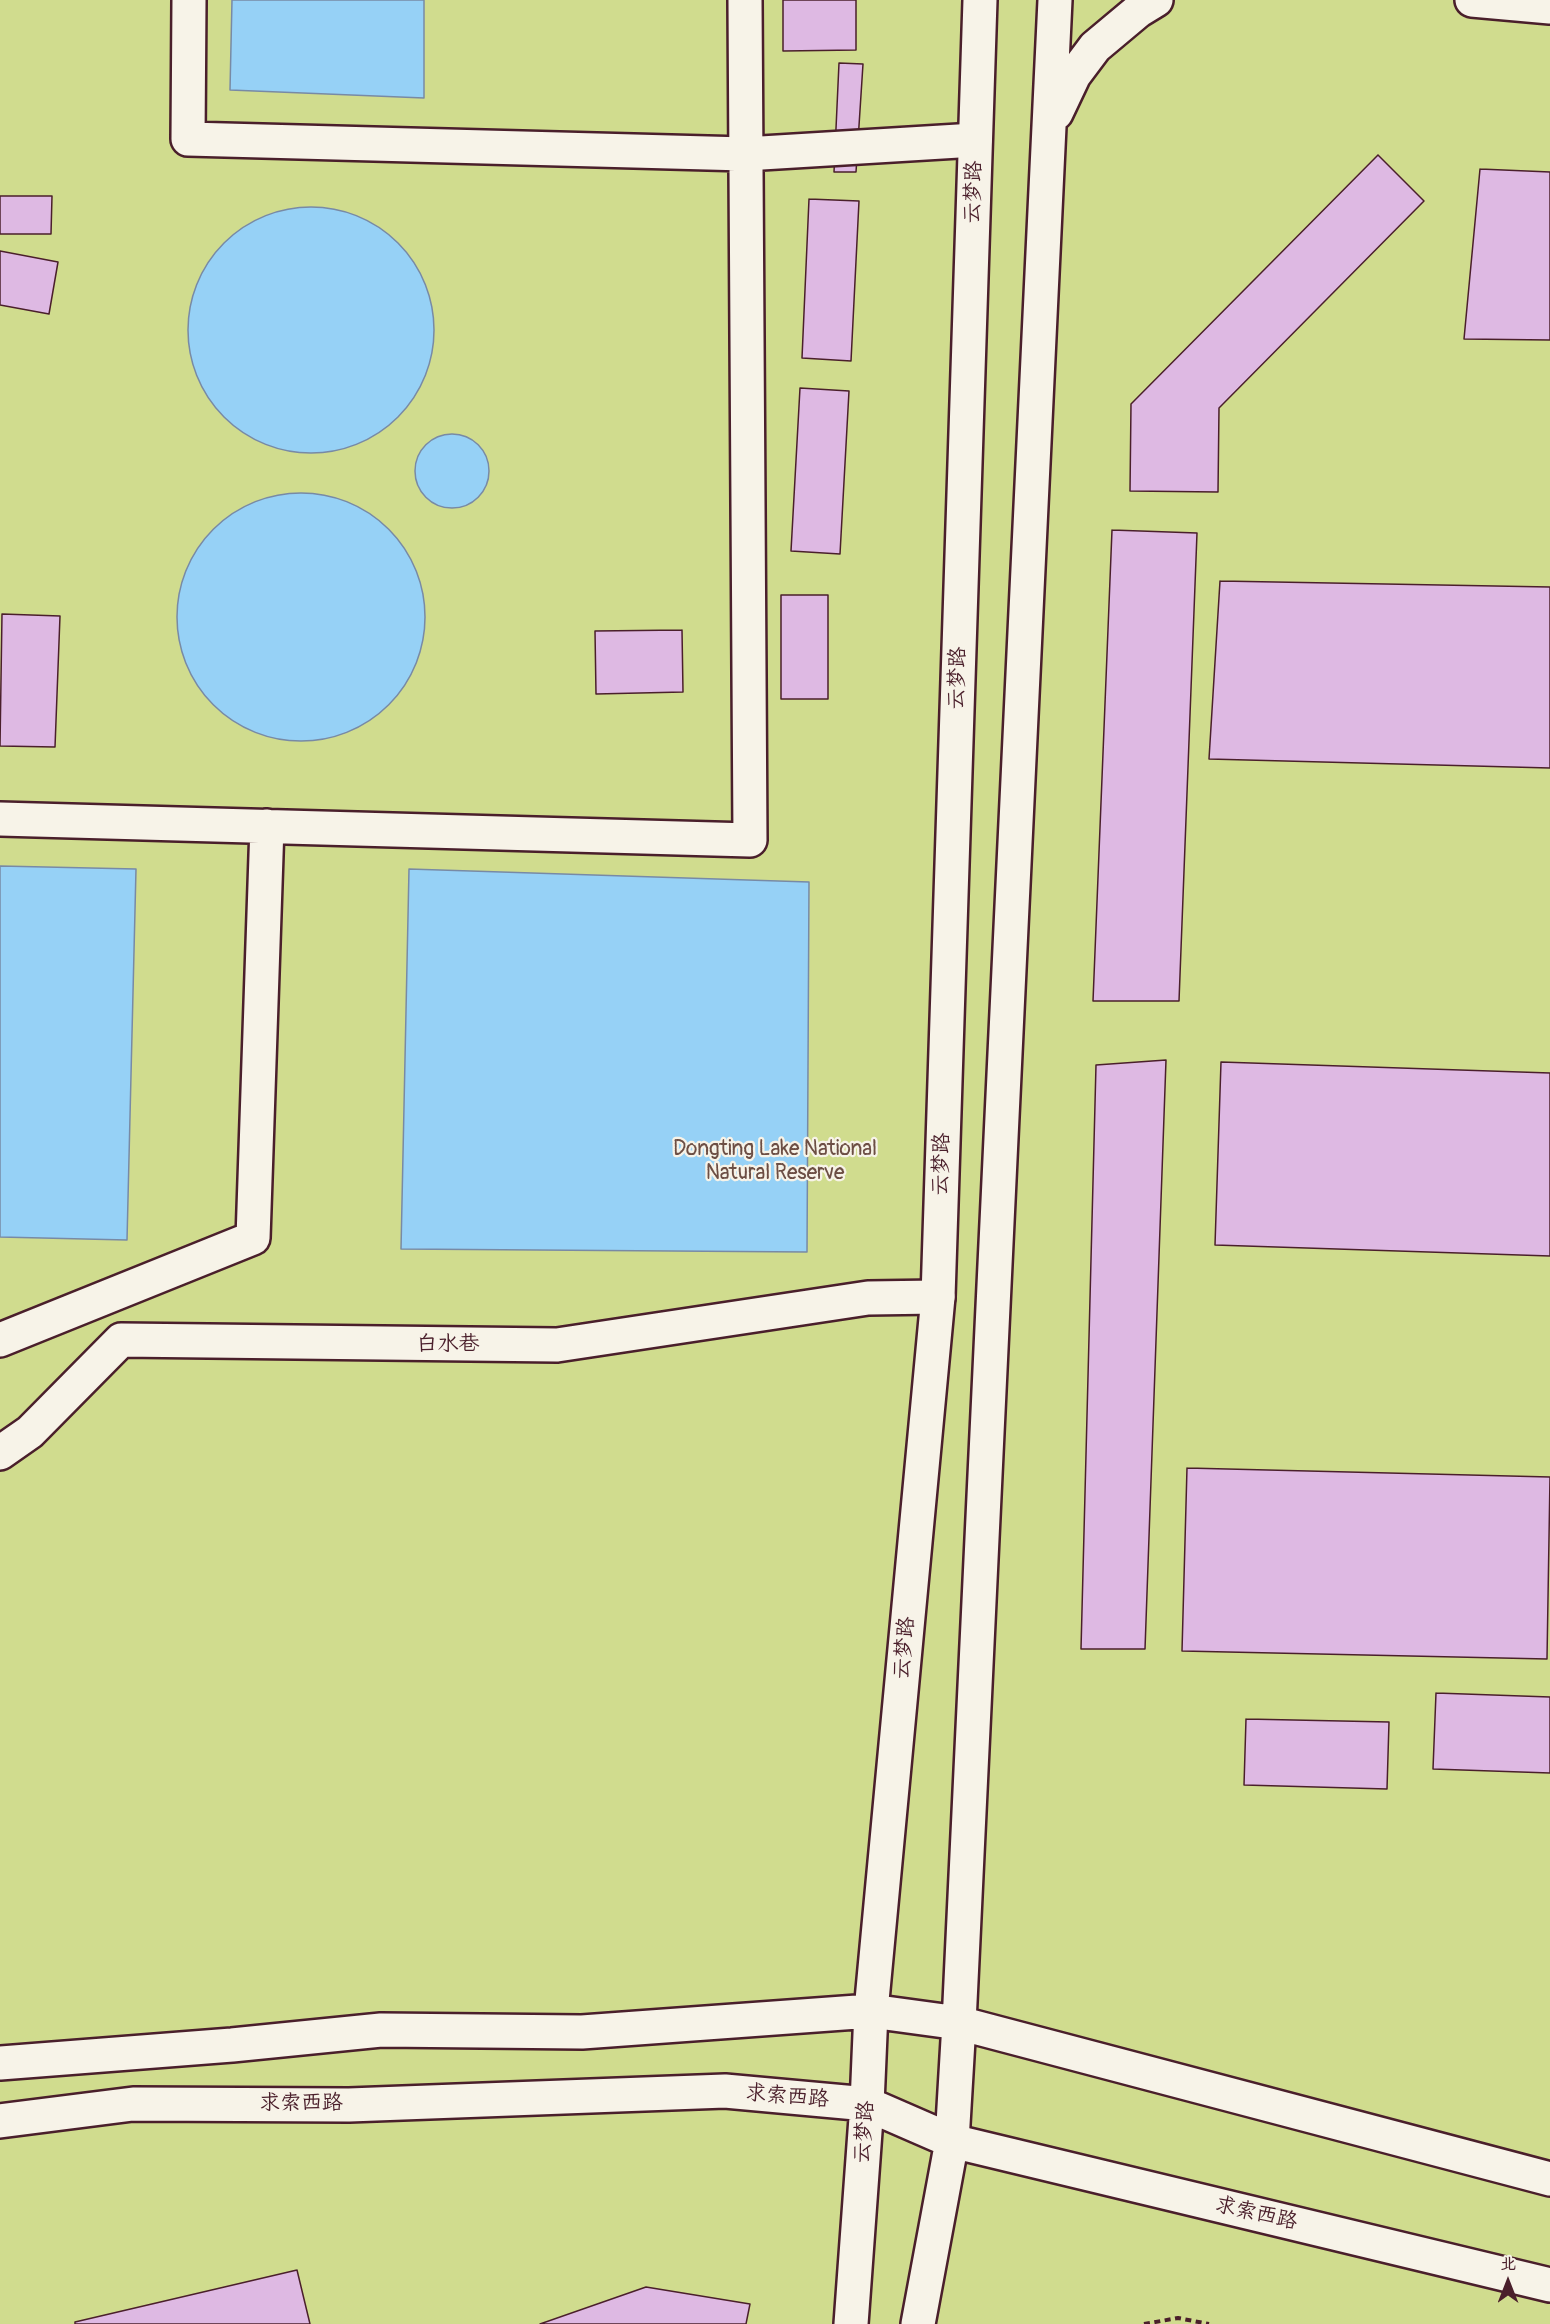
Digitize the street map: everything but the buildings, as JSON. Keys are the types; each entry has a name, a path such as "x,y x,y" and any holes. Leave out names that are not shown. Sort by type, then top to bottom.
{"main road":[{"path":"189,0 188,139 745,154 975,140"},
{"path":"0,819 750,840 745,0"},
{"name":"云梦路","path":"850,2324 867,2104 871,2011 938,1297 980,0"},
{"path":"918,2324 952,2141 959,2023 1051,123 1055,0"},
{"path":"1051,123 1074,75 1095,47 1138,11 1156,0"},
{"path":"1472,0 1550,7"},
{"path":"0,1340 253,1238 267,826"},
{"name":"白水巷","path":"0,1453 30,1432 121,1340 558,1345 868,1299 938,1297"},
{"path":"0,2063 232,2045 381,2030 582,2032 871,2011 959,2023 1550,2179"},
{"name":"求索西路","path":"0,2121 134,2103 349,2105 725,2091 867,2104 952,2141 1550,2285"}],"path":[{"path":"1144,2324 1178,2318 1209,2324"}],"green space":[{"name":"Dongting Lake National Natural Reserve","path":"0,0 1550,0 1550,2324 0,2324"}],"water":[{"path":"232,0 424,0 424,98 230,90"},
{"path":"311,207 335,209 358,216 379,228 398,243 413,262 425,283 432,306 434,330 432,354 425,377 413,398 398,417 379,432 358,444 335,451 311,453 287,451 264,444 243,432 224,417 209,398 197,377 190,354 188,330 190,306 197,283 209,262 224,243 243,228 264,216 287,209"},
{"path":"452,434 466,437 478,445 486,457 489,471 486,485 478,497 466,505 452,508 438,505 426,497 418,485 415,471 418,457 426,445 438,437"},
{"path":"301,493 325,495 348,502 370,514 389,529 404,548 416,570 423,593 425,617 423,641 416,664 404,686 389,705 370,720 348,732 325,739 301,741 277,739 254,732 232,720 213,705 198,686 186,664 179,641 177,617 179,593 186,570 198,548 213,529 232,514 254,502 277,495"},
{"path":"0,866 136,869 127,1240 0,1237"},
{"path":"409,869 809,882 807,1252 401,1249"}]}
